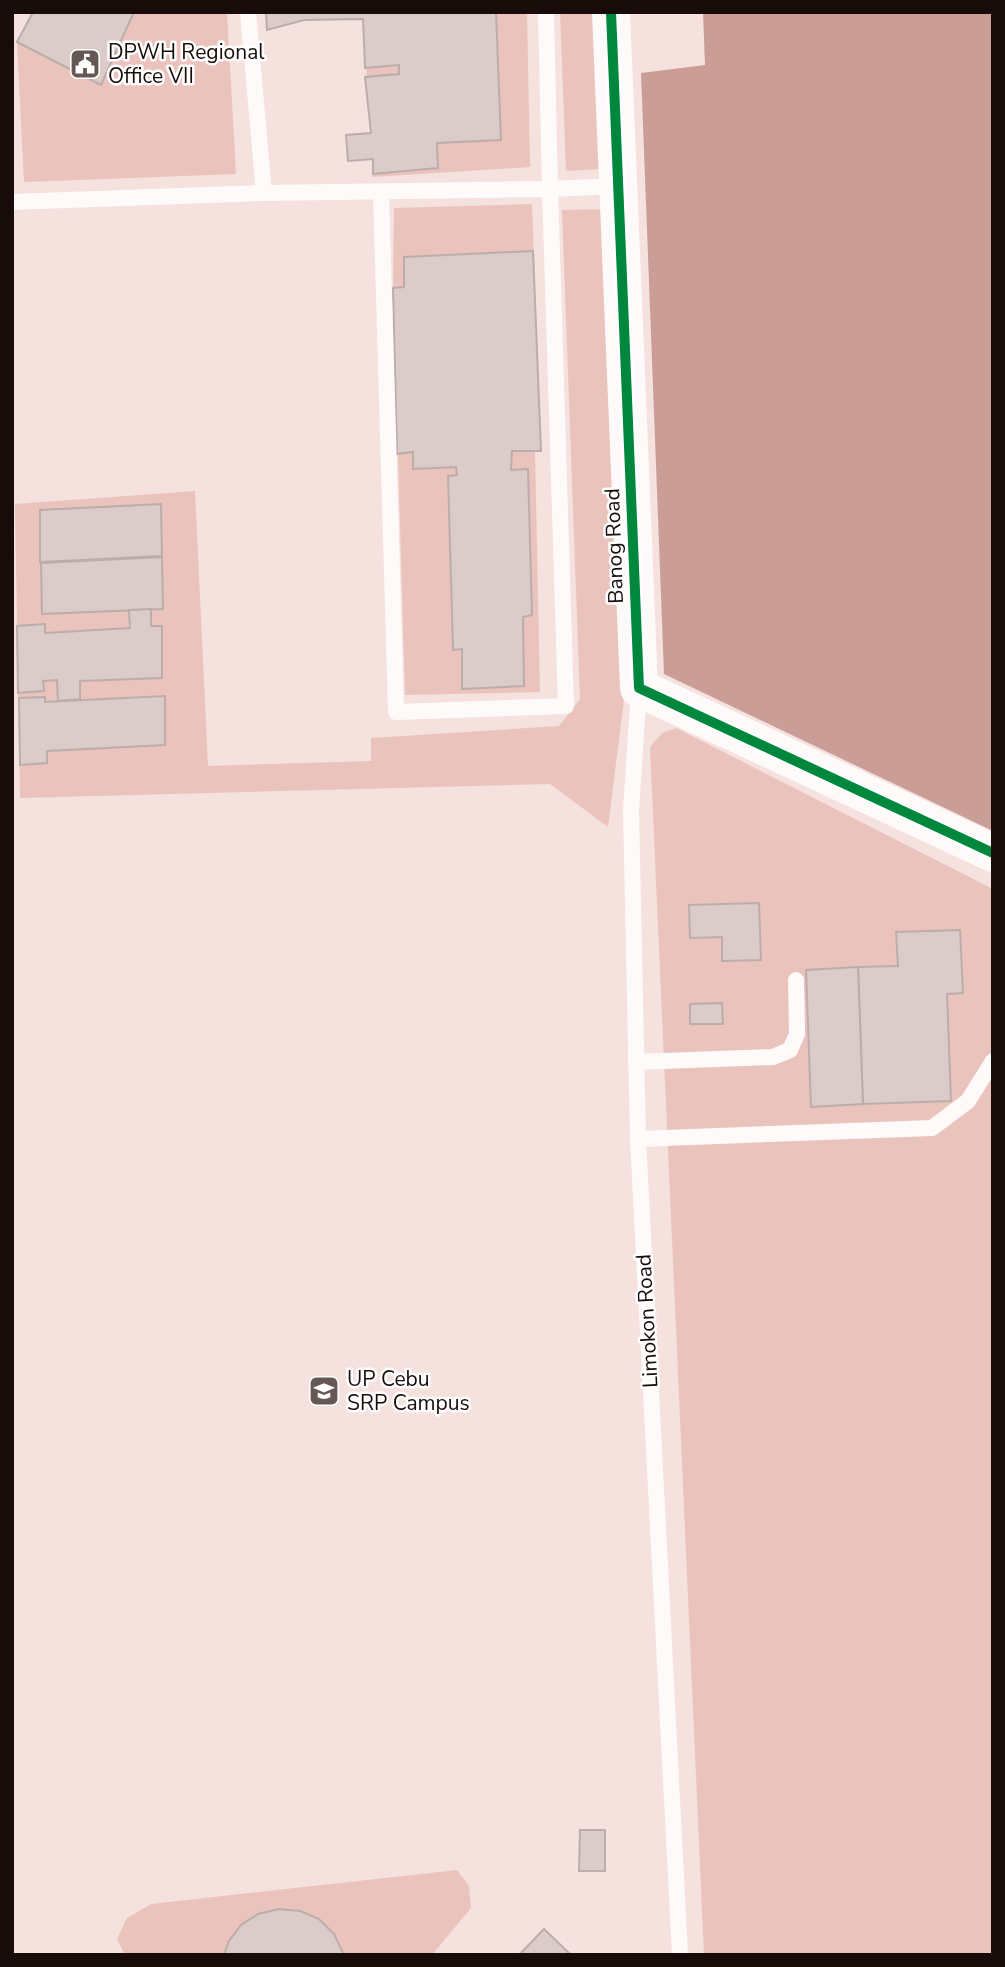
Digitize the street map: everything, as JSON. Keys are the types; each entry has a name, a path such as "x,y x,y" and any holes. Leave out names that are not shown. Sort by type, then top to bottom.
{"street":[{"name":"Banog Road","path":"611,12 639,688"},
{"path":"639,688 993,853"}],"lane":[{"path":"248,12 264,193"},
{"path":"381,192 396,712 566,706 546,12"},
{"path":"12,202 264,193 619,186"},
{"name":"Limokon Road","path":"639,688 631,811 638,1139 680,1955"},
{"path":"636,1062 773,1057 790,1050 797,1034 796,980"},
{"path":"638,1139 932,1128 968,1101 993,1061"}],"shaded area":[{"path":"33,12 227,12 236,174 24,182 17,42"},
{"path":"266,12 527,12 530,167 373,177 363,19 304,20 267,30"},
{"path":"560,12 597,12 605,169 566,171"},
{"path":"703,12 993,12 993,831 664,674 641,73 705,65"},
{"path":"532,204 541,451 535,451 540,692 405,695 393,288 394,208"},
{"path":"607,209 624,700 608,827 550,784 20,798 15,504 195,491 208,766 371,761 371,738 559,726 580,699 562,210"},
{"path":"676,728 993,889 993,1955 704,1955 650,747 662,733"},
{"path":"457,1870 469,1886 471,1908 432,1955 125,1955 117,1939 127,1918 151,1904"}],"building":[{"name":"DPWH Regional Office VII","path":"33,12 134,12 101,85 17,42"},
{"path":"266,12 496,12 501,140 437,143 438,168 373,174 373,159 348,161 346,135 371,133 365,77 399,74 399,65 365,68 363,19 304,20 267,30"},
{"path":"533,251 541,451 512,451 511,470 528,469 532,615 523,617 524,686 462,689 462,649 453,650 448,476 457,475 456,467 413,469 413,452 397,454 393,288 404,287 404,257"},
{"path":"161,504 162,556 40,562 40,510"},
{"path":"162,557 163,609 42,614 41,563"},
{"path":"151,609 151,626 162,626 162,678 80,681 80,699 58,701 57,680 43,681 44,691 18,693 17,626 45,624 45,633 130,628 129,610"},
{"path":"165,696 165,745 47,751 47,763 20,765 19,698 45,697 45,702"},
{"path":"759,903 761,960 722,961 722,937 690,938 689,905"},
{"path":"960,930 963,993 947,994 951,1101 863,1104 858,967 898,966 896,932"},
{"path":"858,967 863,1104 811,1107 806,970"},
{"path":"722,1003 723,1024 690,1024 690,1004"},
{"path":"580,1830 605,1830 605,1871 579,1871"},
{"path":"279,1909 300,1911 319,1919 334,1934 344,1955 224,1955 229,1941 241,1925 258,1914"},
{"path":"544,1929 571,1955 519,1955"}],"cycle path":[{"path":"611,12 639,688 993,853"}],"place":[{"name":"DPWH Regional Office VII","path":"85,64"},
{"name":"UP Cebu SRP Campus","path":"324,1391"}]}
